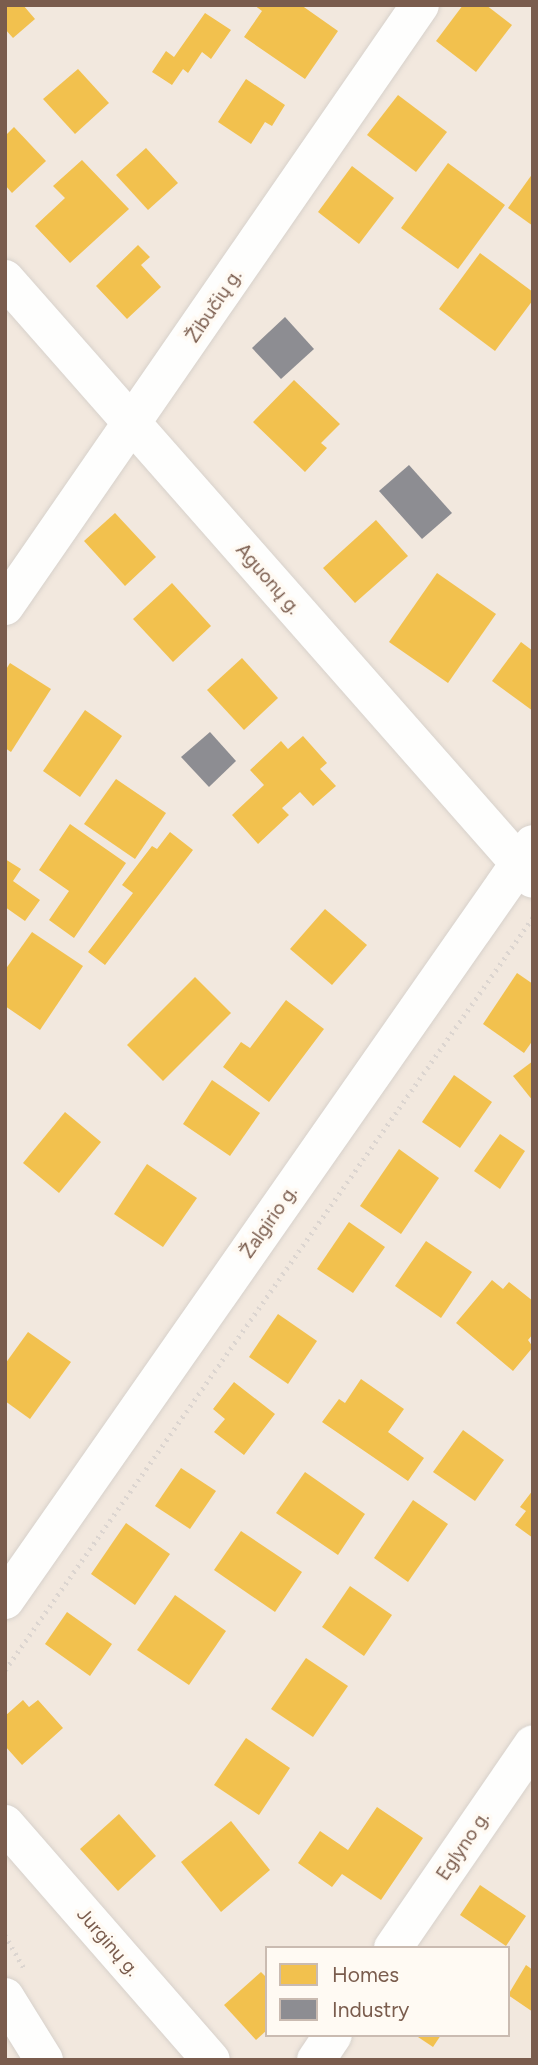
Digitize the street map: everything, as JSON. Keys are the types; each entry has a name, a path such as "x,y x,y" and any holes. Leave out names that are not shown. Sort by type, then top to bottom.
{"street":[{"name":"Žibučių g.","path":"5,606 420,5"},
{"name":"Aguonų g.","path":"5,279 132,425 528,862"},
{"name":"Žalgirio g.","path":"5,1600 528,862"},
{"name":"Eglyno g.","path":"394,1946 533,1744"},
{"name":"Jurginų g.","path":"5,1824 211,2060"},
{"path":"5,1997 44,2060"},
{"path":"316,2060 332,2037"}],"path":[{"path":"5,1670 533,917"}],"shaded area":[{"path":"5,5 533,5 533,2060 5,2060"}],"building: Homes":[{"path":"5,5 23,5 35,19 13,38 5,29"},
{"path":"254,5 301,5 338,31 305,79 244,37 262,11"},
{"path":"463,5 486,5 512,25 476,72 436,41"},
{"path":"205,13 231,30 211,59 202,52 188,73 183,69 172,85 152,72 166,51 174,57"},
{"path":"78,69 109,103 75,134 43,99"},
{"path":"246,79 285,105 272,126 265,122 251,144 218,122"},
{"path":"398,95 447,132 416,172 367,135"},
{"path":"14,127 46,161 12,193 5,185 5,136"},
{"path":"146,148 178,183 148,210 116,175"},
{"path":"82,160 129,209 70,263 35,226 65,198 53,186"},
{"path":"448,163 505,205 458,269 401,228"},
{"path":"352,166 394,198 359,244 318,212"},
{"path":"533,173 533,226 508,208"},
{"path":"138,245 150,257 141,265 161,287 127,319 96,286"},
{"path":"480,253 533,292 533,300 495,351 439,309"},
{"path":"294,380 340,424 321,443 327,448 305,472 253,422"},
{"path":"115,513 156,557 125,586 84,541"},
{"path":"376,520 408,556 355,603 323,568"},
{"path":"437,573 496,614 448,683 389,642"},
{"path":"172,583 211,626 173,662 133,619"},
{"path":"521,642 533,651 533,711 492,681"},
{"path":"242,658 278,698 244,730 207,690"},
{"path":"10,663 51,689 11,752 5,748 5,671"},
{"path":"85,710 122,736 80,797 43,771"},
{"path":"303,736 327,763 320,769 336,786 313,806 300,792 282,808 289,815 258,844 232,815 264,785 250,770 281,741 288,749"},
{"path":"116,779 166,813 135,859 84,824"},
{"path":"70,824 126,863 74,938 49,920 69,891 39,870"},
{"path":"170,832 193,850 105,965 88,952 133,893 122,885 152,846 157,849"},
{"path":"5,859 21,869 13,881 40,900 25,921 5,907"},
{"path":"325,909 367,945 332,985 290,949"},
{"path":"32,932 83,966 40,1030 5,1006 5,970"},
{"path":"517,973 533,984 533,1040 524,1053 483,1024"},
{"path":"195,977 231,1013 163,1081 127,1045"},
{"path":"286,1000 324,1029 269,1102 223,1067 241,1042 250,1048"},
{"path":"533,1061 533,1101 513,1076"},
{"path":"454,1075 492,1102 460,1148 422,1122"},
{"path":"212,1080 260,1113 230,1156 183,1124"},
{"path":"65,1112 101,1142 59,1193 23,1163"},
{"path":"500,1134 525,1151 500,1189 474,1171"},
{"path":"399,1149 439,1178 401,1234 360,1206"},
{"path":"147,1164 197,1198 163,1247 114,1214"},
{"path":"349,1222 385,1247 353,1293 317,1269"},
{"path":"426,1241 472,1272 441,1318 395,1286"},
{"path":"492,1280 503,1289 509,1282 533,1301 533,1334 528,1340 533,1347 513,1371 456,1323"},
{"path":"278,1314 317,1341 288,1384 249,1357"},
{"path":"28,1332 71,1362 30,1419 5,1401 5,1364"},
{"path":"361,1379 404,1409 388,1432 424,1458 408,1481 322,1422 339,1399 345,1403"},
{"path":"234,1382 275,1414 244,1455 214,1432 225,1419 213,1409"},
{"path":"463,1430 504,1460 475,1501 433,1472"},
{"path":"181,1468 216,1491 190,1529 155,1506"},
{"path":"305,1472 365,1514 338,1555 276,1513"},
{"path":"533,1490 533,1538 515,1525 526,1511 520,1507"},
{"path":"413,1500 448,1524 408,1582 374,1558"},
{"path":"126,1523 170,1554 135,1605 91,1574"},
{"path":"241,1531 302,1572 275,1612 214,1570"},
{"path":"350,1586 392,1615 364,1656 322,1627"},
{"path":"175,1595 226,1631 189,1685 137,1650"},
{"path":"67,1612 112,1644 90,1676 45,1644"},
{"path":"306,1658 348,1686 313,1737 271,1709"},
{"path":"23,1700 29,1707 38,1700 63,1728 22,1765 5,1746 5,1716"},
{"path":"246,1738 290,1768 259,1815 214,1785"},
{"path":"377,1807 423,1838 381,1900 342,1874 332,1887 298,1863 320,1831 348,1850"},
{"path":"119,1814 156,1856 118,1891 80,1849"},
{"path":"231,1821 270,1870 221,1912 181,1862"},
{"path":"480,1885 526,1916 506,1946 460,1915"},
{"path":"526,1965 533,1970 533,2012 510,1996 510,1992"},
{"path":"261,1972 265,1976 265,2032 256,2040 224,2005"},
{"path":"418,2037 440,2037 433,2047"}],"building: Industry":[{"path":"285,317 314,349 281,379 252,348"},
{"path":"409,465 452,513 422,539 379,491"},
{"path":"210,732 236,761 209,787 181,757"}]}
